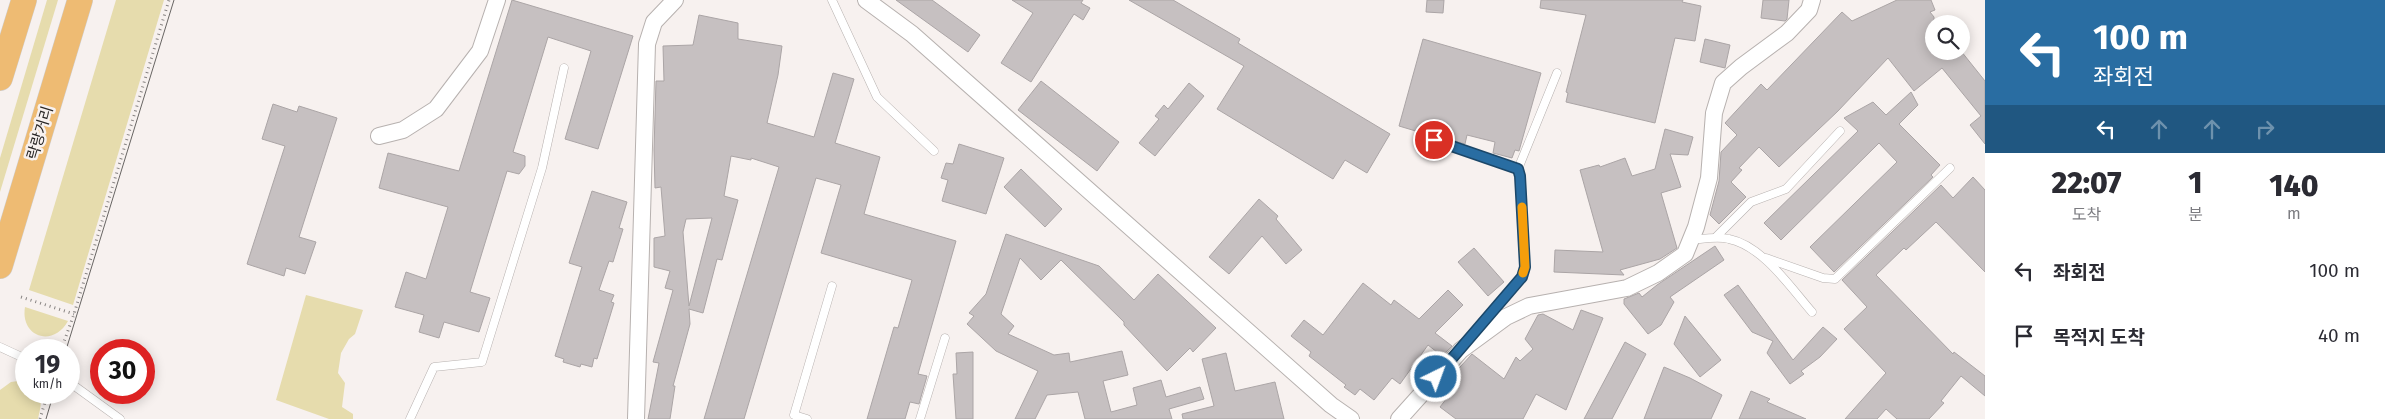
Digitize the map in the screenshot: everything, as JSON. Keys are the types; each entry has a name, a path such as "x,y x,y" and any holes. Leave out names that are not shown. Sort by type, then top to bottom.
{"main road":[{"path":"0,78 24,0"},
{"name":"락랑거리","path":"0,266 80,0"}],"street":[{"path":"379,136 403,130 436,109 480,51 497,0"},
{"path":"636,419 647,44 654,22 675,0"},
{"path":"866,0 920,41 1332,412 1351,419"},
{"path":"1398,419 1462,350 1506,317 1529,306 1626,288 1658,273 1685,254 1696,227 1709,178 1714,113 1723,84 1741,67 1787,33 1809,10 1812,0"}],"lane":[{"path":"832,0 877,97 934,151"},
{"path":"410,419 434,366 482,362 542,168 564,68"},
{"path":"1462,350 1487,317 1522,277 1525,267 1518,169 1557,73"},
{"path":"1716,237 1751,202 1786,189 1840,131"},
{"path":"1434,140 1518,169"},
{"path":"1691,240 1716,237 1731,239 1766,258 1823,278 1835,279 1950,168"},
{"path":"1766,258 1812,312"},
{"path":"807,419 794,415 832,286"},
{"path":"920,419 944,338"},
{"path":"0,347 15,354"},
{"path":"80,390 120,419"}],"path":[{"path":"65,339 169,0"},
{"path":"20,297 74,314"},
{"path":"40,419 44,404"}],"shaded area":[{"path":"47,0 58,0 0,192 0,158"},
{"path":"116,0 164,0 73,305 29,290"},
{"path":"306,295 363,310 355,334 349,339 341,353 338,373 345,383 342,407 353,414 353,419 329,419 276,400"},
{"path":"25,307 68,321 62,329 54,334 39,335 32,332 28,326 25,317"},
{"path":"15,381 15,404 41,404 38,419 0,419 0,390"}],"building":[{"path":"512,0 633,36 598,149 565,139 591,51 548,37 513,152 525,156 525,166 519,174 507,171 470,292 490,298 479,332 444,322 439,338 419,332 424,315 395,307 406,272 426,279 448,207 379,188 388,153 459,171"},
{"path":"896,0 932,0 980,35 968,52"},
{"path":"1012,0 1083,0 1081,3 1090,8 1083,20 1074,14 1031,82 1001,63 1033,13"},
{"path":"1129,0 1173,0 1240,39 1238,43 1390,134 1367,173 1345,160 1333,179 1217,109 1244,66"},
{"path":"1427,0 1444,0 1443,13 1426,12"},
{"path":"1541,0 1683,0 1682,2 1701,6 1695,41 1675,38 1655,123 1566,102 1568,93 1566,92 1586,15 1540,8"},
{"path":"1763,0 1789,0 1787,19 1785,21 1761,18"},
{"path":"1897,0 1931,0 1935,10 1930,12 1932,15 1925,15 1925,60 1968,60 1985,81 1985,144 1970,125 1981,116 1942,68 1914,91 1888,58 1838,111 1779,167 1759,147 1739,168 1742,170 1731,182 1746,197 1719,224 1710,215 1719,181 1721,152 1737,135 1725,123 1761,84 1767,90 1842,12 1852,21"},
{"path":"699,15 738,23 738,39 782,46 778,75 767,123 814,137 833,73 854,79 835,143 880,157 864,214 956,241 918,374 927,376 919,404 910,402 905,419 867,419 894,327 898,328 912,280 821,253 841,185 816,178 744,419 704,419 779,167 751,158 751,160 731,156 724,196 738,200 722,260 717,259 703,313 689,309 690,324 673,386 675,386 670,419 648,419 659,363 653,362 673,290 665,288 670,271 654,267 654,238 665,236 661,187 655,188 656,81 664,81 663,46 693,45","holes":["712,218 689,306 683,232 686,219"]},
{"path":"1423,39 1541,73 1519,151 1515,150 1512,158 1493,153 1495,142 1467,135 1465,144 1446,138 1448,130 1422,123 1419,132 1399,126"},
{"path":"1705,39 1730,45 1725,68 1700,62"},
{"path":"1041,81 1119,142 1097,171 1018,110"},
{"path":"1189,83 1204,96 1155,156 1139,143 1159,119 1155,116 1164,105 1168,109"},
{"path":"1911,92 1918,105 1899,124 1940,165 1931,175 1933,177 1834,272 1810,247 1897,162 1879,143 1781,240 1764,223 1858,131 1844,118 1873,102 1886,115"},
{"path":"273,104 297,112 299,106 337,118 299,237 316,242 305,274 286,268 284,276 247,264 285,146 262,139"},
{"path":"1665,129 1693,137 1688,155 1670,154 1681,187 1661,193 1677,248 1660,259 1620,270 1624,275 1554,272 1555,250 1603,252 1580,170 1599,165 1600,167 1625,158 1632,176 1655,169"},
{"path":"959,144 1004,158 986,214 942,201 948,180 941,178 946,163 953,164"},
{"path":"1021,169 1062,209 1045,227 1004,187"},
{"path":"1973,177 1985,190 1985,272 1936,222 1906,250 1904,248 1876,275 1953,354 1954,352 1985,376 1985,396 1961,376 1941,401 1944,403 1929,419 1897,419 1886,409 1877,419 1845,419 1886,373 1844,329 1867,307 1842,280 1941,185 1953,198"},
{"path":"592,191 627,202 619,228 623,229 613,262 609,261 599,290 614,295 611,302 614,303 597,359 594,358 592,367 581,364 580,367 563,362 564,359 555,356 582,267 569,263"},
{"path":"1259,199 1278,216 1276,219 1302,250 1286,264 1262,236 1229,274 1209,257"},
{"path":"1006,234 1099,266 1134,300 1158,274 1216,328 1193,352 1190,348 1167,371 1124,325 1124,322 1061,260 1041,280 1020,258 1001,314 1014,326 1008,334 1054,355 1069,353 1070,362 1122,351 1128,375 1103,381 1111,412 1137,405 1133,388 1161,380 1166,397 1200,387 1204,399 1169,409 1172,419 1085,419 1078,392 1047,395 1035,419 1015,419 1038,371 996,351 967,324 974,316 969,313 986,294"},
{"path":"1715,246 1724,260 1670,297 1674,302 1661,325 1648,334 1624,304 1624,299 1639,293 1642,297"},
{"path":"1474,248 1504,282 1488,296 1458,262"},
{"path":"1363,283 1391,305 1394,300 1419,319 1448,290 1463,305 1435,333 1452,346 1442,356 1428,345 1400,384 1392,378 1374,400 1360,389 1355,395 1344,387 1346,385 1309,356 1311,352 1291,336 1304,320 1323,335"},
{"path":"1738,285 1793,360 1823,327 1837,339 1820,357 1801,371 1804,374 1790,384 1767,353 1773,341 1752,332 1724,295"},
{"path":"1581,310 1603,318 1566,410 1536,394 1523,419 1456,419 1440,407 1457,385 1449,379 1472,354 1504,379 1516,357 1520,361 1533,349 1525,339 1538,315 1543,314 1573,330"},
{"path":"1685,316 1721,360 1700,377 1674,344"},
{"path":"1625,342 1646,354 1612,419 1584,419"},
{"path":"973,352 973,419 956,419 953,374 957,374 956,353"},
{"path":"1226,353 1235,391 1275,382 1284,419 1183,419 1182,414 1214,406 1202,359"},
{"path":"1664,367 1722,395 1711,419 1644,419"},
{"path":"1751,391 1770,399 1767,402 1806,419 1739,419"}],"tram line":[{"path":"69,339 174,0"},
{"path":"46,419 50,404"}],"slow traffic":[{"path":"1522,207 1525,267 1523,273"}],"route":[{"path":"1434,140 1518,169 1525,267 1522,277 1487,317 1462,350 1436,377"}]}
